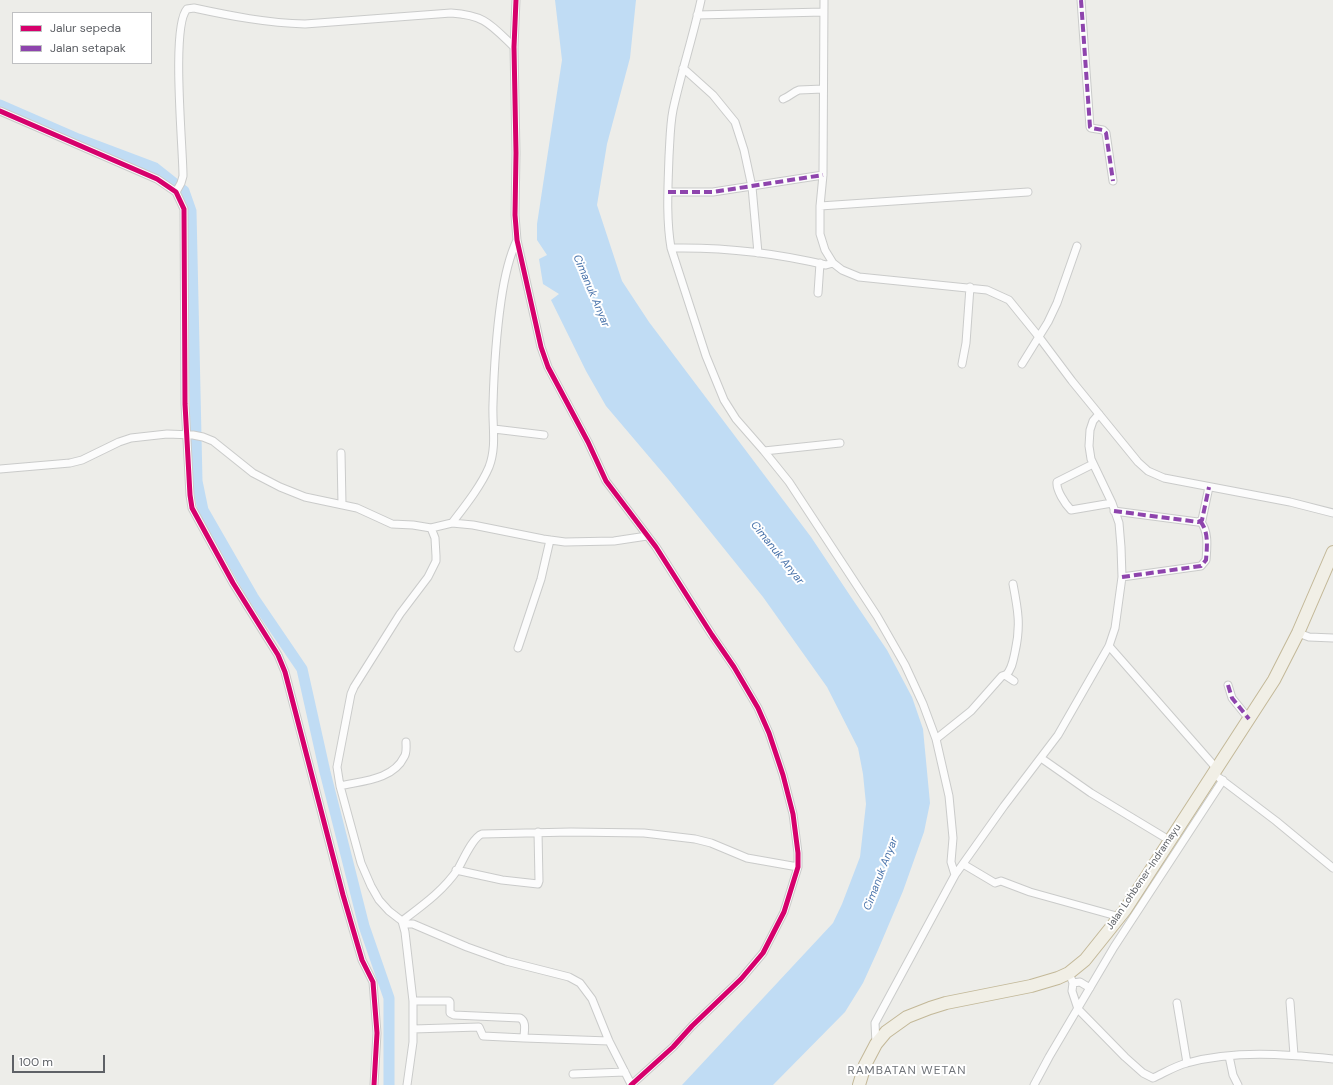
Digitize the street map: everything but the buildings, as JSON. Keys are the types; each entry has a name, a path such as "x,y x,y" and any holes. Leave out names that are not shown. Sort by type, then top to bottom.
{"highway":[{"name":"Jalan Lohbener-Indramayu","path":"859,1085 865,1065 876,1044 886,1032 907,1017 946,1003 1031,986 1058,978 1074,979 1084,960 1120,917 1169,840 1219,776 1249,719 1303,635 1333,552"}],"street":[{"path":"431,528 435,538 436,561 428,577 400,614 378,647 357,681 352,694 337,767 340,786 361,863 379,900 389,911 403,922 413,924 466,947 506,961 569,978 580,983 592,999 609,1041 631,1085 673,1047 692,1026 741,979 762,953 784,912 798,867 798,854 793,814 783,775 772,740 758,708 734,666 647,536 606,481 588,442 548,367 541,347 535,326 529,289 517,240 515,215 516,153 514,47 516,0"},
{"path":"701,0 673,112 668,192 668,229 671,248 706,356 724,400 736,419 789,482 877,616 905,665 923,704 936,739 949,796 953,838 952,862 955,875"},
{"path":"824,0 824,206 820,234 825,250 832,263 842,270 859,277 970,287 987,290 1009,300 1072,381 1138,462 1148,471 1164,478 1290,502 1333,513"},
{"path":"1081,0 1090,127 1103,130 1106,133 1113,181"},
{"path":"374,1085 377,1033 373,982 362,960 343,894 291,690 278,655 233,583 192,508 190,495 190,435 185,404 184,209 178,188 183,168 178,71 179,34 183,15 187,9 194,8 234,17 283,24 305,24 451,12 476,16 485,21 493,26 514,47"},
{"path":"697,15 824,12"},
{"path":"683,68 712,95 735,122 744,150 752,187 758,253"},
{"path":"782,99 799,90 823,89"},
{"path":"0,111 178,188"},
{"path":"668,192 710,192 752,187 823,175"},
{"path":"824,206 1028,192"},
{"path":"452,523 465,506 489,467 494,449 494,363 498,320 505,276 513,248 517,240"},
{"path":"1022,364 1048,322 1057,302 1076,246"},
{"path":"671,248 711,248 758,253 826,264 832,263"},
{"path":"818,293 820,263"},
{"path":"962,364 966,343 970,287"},
{"path":"876,1044 875,1023 955,875 1063,726 1109,646 1115,628 1122,577 1120,533 1118,523 1113,507 1093,464 1089,446 1090,430 1093,421 1099,414"},
{"path":"494,429 544,435"},
{"path":"0,469 70,463 82,460 131,438 167,434 190,435 203,437 213,442 253,473 280,487 305,497 357,508 392,524 431,528 452,523 473,525 565,542 614,541 647,536"},
{"path":"764,451 840,442"},
{"path":"341,453 342,504"},
{"path":"1093,464 1056,482 1057,488 1067,506 1071,510 1113,507 1195,522 1200,521"},
{"path":"1200,521 1209,487"},
{"path":"1122,577 1201,566 1206,560 1207,546 1206,531 1200,521"},
{"path":"518,648 541,579 550,540"},
{"path":"936,739 971,711 1011,668 1019,627 1018,609 1013,584"},
{"path":"1303,635 1333,638"},
{"path":"1109,646 1219,776 1333,868"},
{"path":"1006,675 1014,681"},
{"path":"1228,685 1232,698 1249,719"},
{"path":"340,786 379,777 389,772 404,758 406,742"},
{"path":"1041,758 1092,793 1169,840"},
{"path":"1034,1085 1076,1005 1114,947 1219,776"},
{"path":"403,922 440,891 479,835 538,832 644,833 695,839 711,843 747,858 798,867"},
{"path":"456,870 502,880 538,884 538,832"},
{"path":"963,864 995,883 1001,881 1030,892 1120,917"},
{"path":"403,922 409,957 413,1001 413,1048 407,1085"},
{"path":"1088,987 1074,979 1072,991 1076,1005 1125,1057 1152,1082 1171,1069 1187,1063 1229,1056 1294,1055 1333,1059"},
{"path":"413,1001 448,1001 450,1002 450,1013 454,1015 520,1018 525,1023 524,1038"},
{"path":"1290,1002 1294,1055"},
{"path":"1177,1003 1187,1063"},
{"path":"413,1029 479,1027 483,1036 609,1041"},
{"path":"1229,1056 1233,1075 1238,1085"},
{"path":"573,1074 625,1072"}],"water":[{"name":"Cimanuk Anyar","path":"555,0 636,0 630,58 607,144 597,205 622,281 649,322 811,537 887,650 912,697 923,729 930,803 924,832 903,891 863,983 845,1012 773,1085 682,1085 833,923 860,857 866,804 863,774 858,748 827,687 763,597 668,479 606,406 586,371 551,300 559,294 543,284 539,259 547,255 537,240 537,224 562,60"}],"waterway":[{"path":"0,105 78,139 155,168 184,191 191,211 197,481 203,510 253,597 302,669 325,772 364,926 389,998 389,1085"}],"marked path":[{"path":"1081,0 1090,127 1103,130 1106,133 1113,181"},
{"path":"668,192 713,192 823,175"},
{"path":"1114,511 1198,522 1202,520 1209,487"},
{"path":"1122,577 1201,566 1206,560 1207,545 1205,529 1200,521"},
{"path":"1228,685 1232,698 1249,719"}],"cycle path":[{"path":"516,0 514,47 516,153 515,215 517,240 541,347 548,367 588,442 606,481 656,547 734,667 758,708 769,733 783,775 793,814 798,853 798,867 784,912 763,953 741,979 692,1026 673,1047 631,1085"},
{"path":"0,111 157,179 176,192 184,209 185,404 192,508 233,583 278,655 285,672 343,895 362,960 373,982 377,1033 374,1085"}],"district":[{"name":"RAMBATAN WETAN","path":"907,1071"}]}
